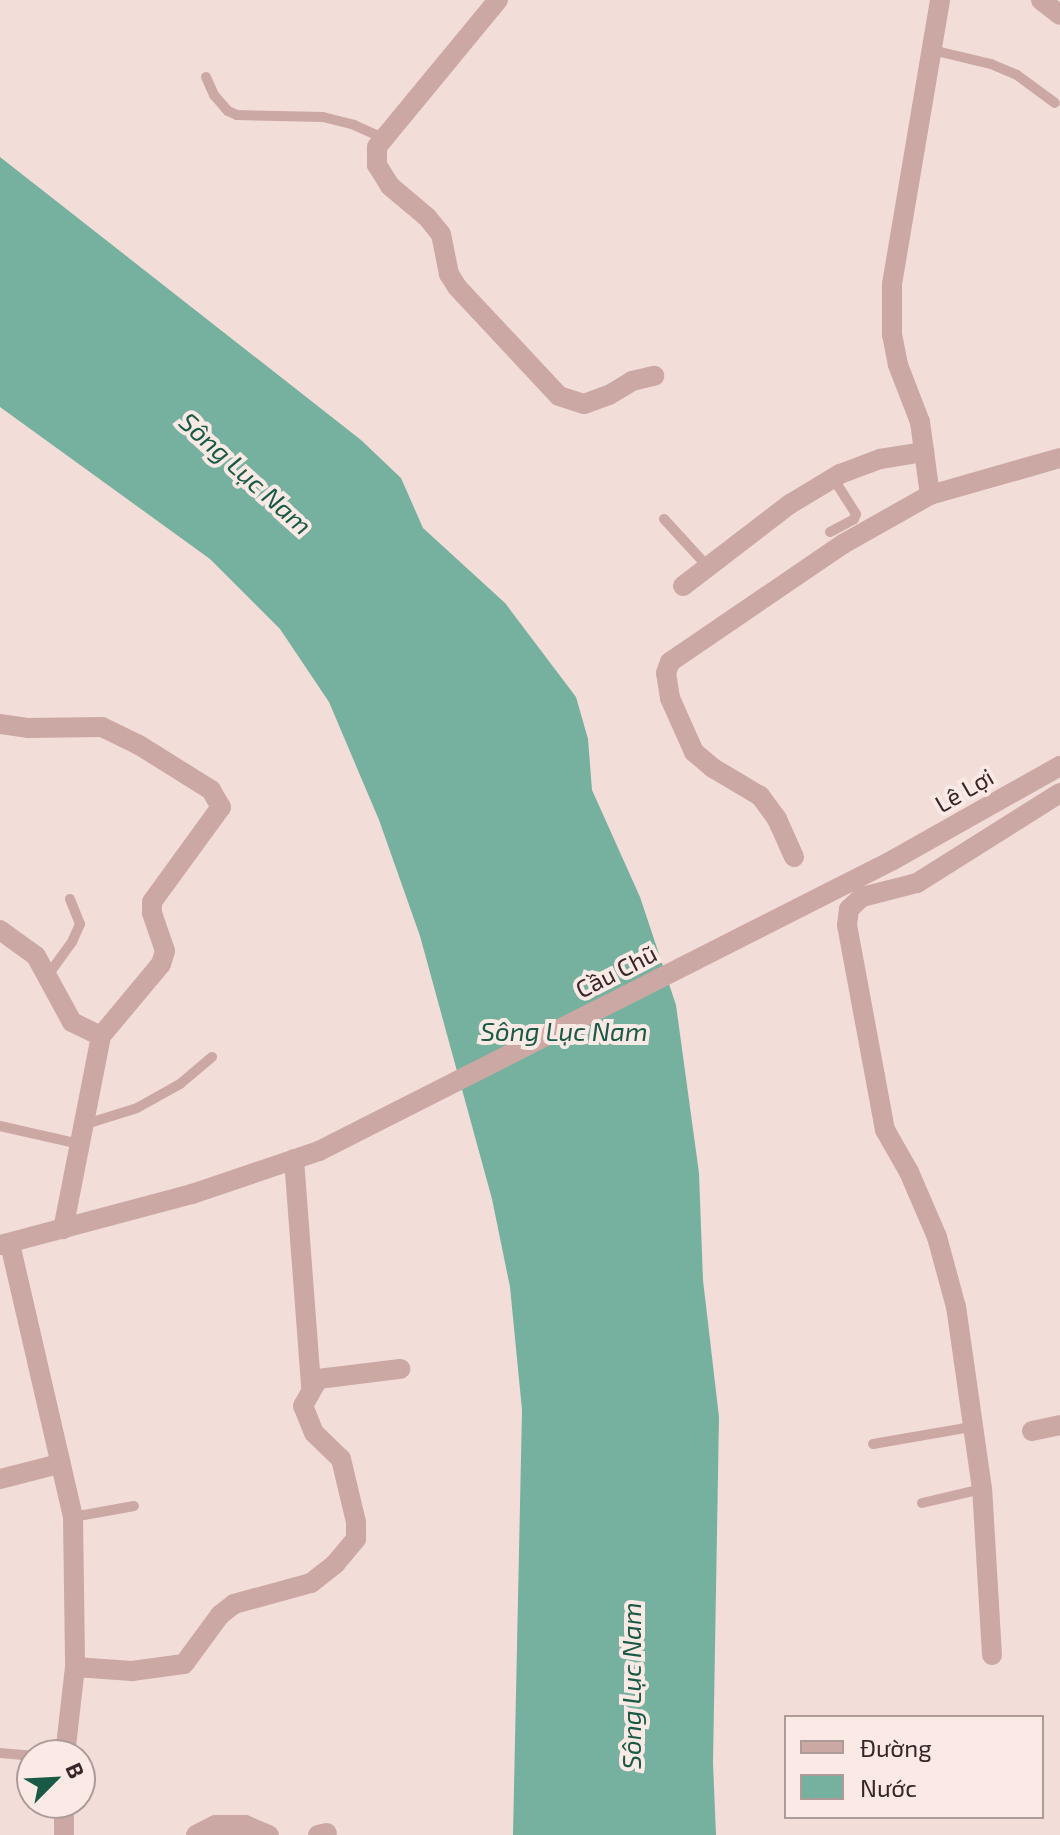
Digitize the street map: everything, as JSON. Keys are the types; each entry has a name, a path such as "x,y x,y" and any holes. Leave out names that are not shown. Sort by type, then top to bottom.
{"street":[{"path":"498,0 377,147 377,165 390,186 427,217 441,234 449,274 457,287 559,396 584,404 609,395 632,381 654,376"},
{"path":"930,495 920,422 898,365 892,335 892,284 940,0"},
{"path":"1041,0 1060,15"},
{"path":"683,586 790,504 833,478 880,459 924,452"},
{"path":"794,857 777,819 760,796 713,768 694,752 670,698 666,673 670,662 843,544 930,495 1060,458"},
{"path":"0,724 39,729 67,725 102,727 139,745 211,790 219,798 221,807 152,902 165,951 161,964 101,1036 63,1229"},
{"name":"Lê Lợi","path":"893,860 1060,766"},
{"path":"992,1655 982,1489 956,1307 937,1237 909,1172 885,1130 847,925 849,909 862,897 917,883 1060,793"},
{"name":"Cầu Chũ","path":"5,1245 192,1194 319,1151 893,860"},
{"path":"0,930 36,956 72,1022 101,1036"},
{"path":"294,1159 311,1387"},
{"path":"5,1245 73,1517 75,1667 67,1739"},
{"path":"75,1667 132,1671 184,1664 220,1615 234,1604 311,1583 348,1551 356,1539 341,1459 314,1433 305,1418 303,1406 318,1379 400,1369"},
{"path":"1032,1431 1060,1425"},
{"path":"0,1479 59,1464"},
{"path":"196,1835 216,1825 245,1825 269,1835"}],"lane":[{"path":"932,50 991,64 1017,75 1055,103"},
{"path":"206,77 214,95 228,111 237,115 323,117 354,125 385,139"},
{"path":"830,532 856,514 833,478"},
{"path":"664,519 708,567"},
{"path":"48,975 72,942 80,924 70,899"},
{"path":"0,1126 84,1134 180,1084 212,1057"},
{"path":"873,1444 971,1427"},
{"path":"922,1503 982,1489"},
{"path":"73,1517 134,1506"}],"water":[{"name":"Sông Lục Nam","path":"0,157 361,440 401,478 423,528 505,603 576,697 588,739 592,790 640,897 676,1005 699,1173 703,1280 719,1417 713,1763 716,1835 513,1835 522,1410 510,1287 492,1199 420,936 379,820 329,702 280,629 210,559 0,407"}]}
